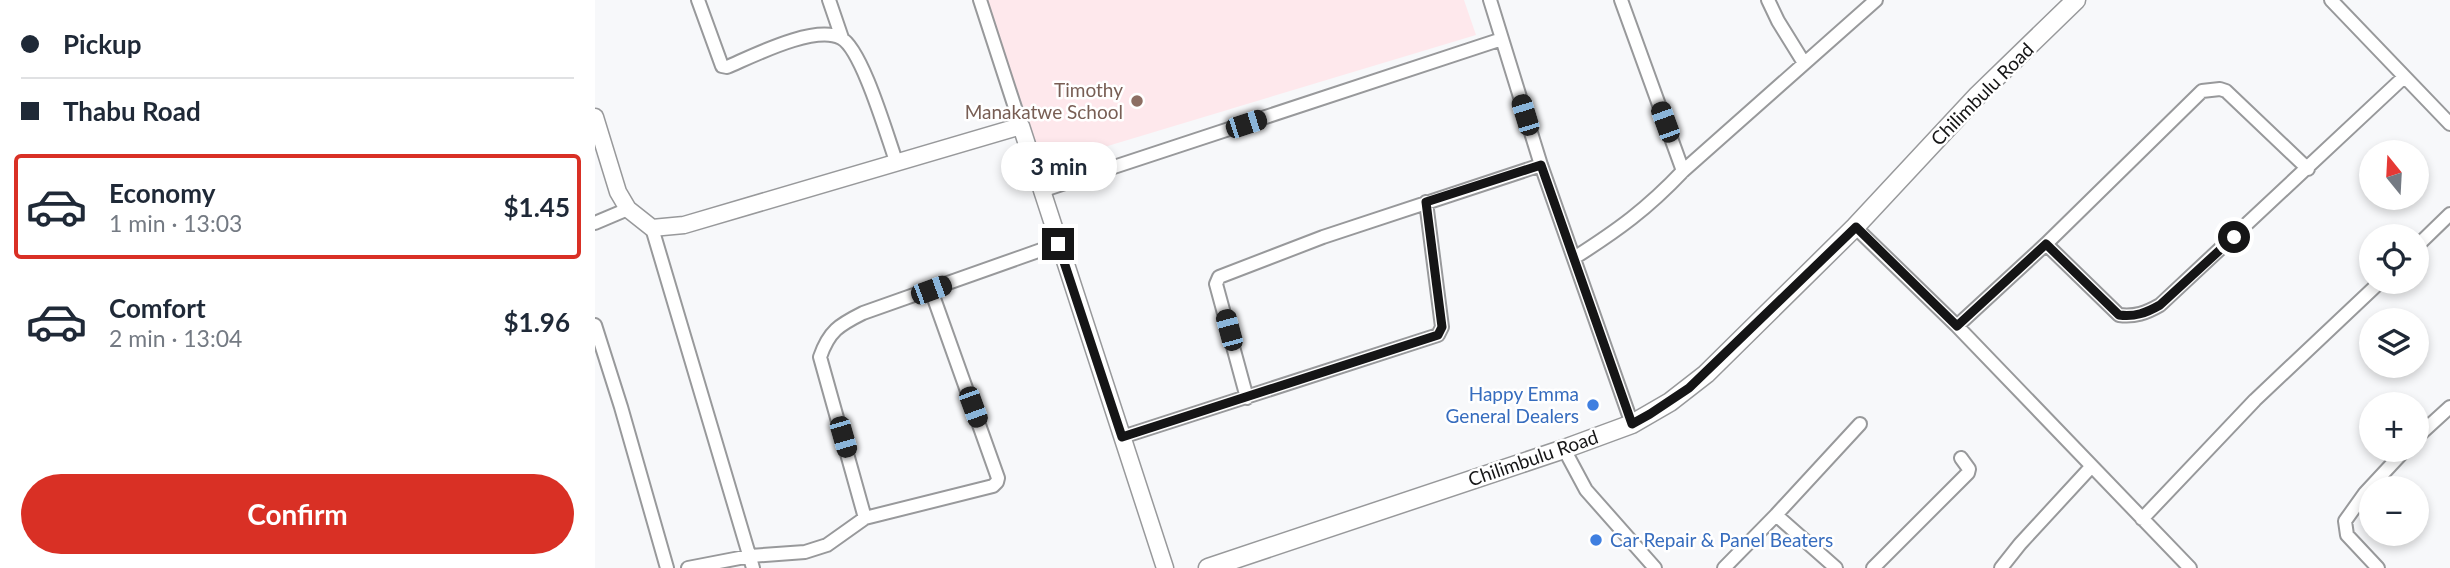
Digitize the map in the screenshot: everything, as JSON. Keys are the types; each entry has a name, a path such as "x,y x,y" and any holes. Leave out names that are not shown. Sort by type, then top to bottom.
{"main road":[{"name":"Chilimbulu Road","path":"1208,568 1564,449 1632,424 1670,402 1697,381 1856,227 1978,95 2076,0"}],"street":[{"path":"698,0 722,66 727,67 811,36 828,34 842,38"},
{"path":"829,0 842,38 862,65 897,161"},
{"path":"980,0 1165,568"},
{"path":"1490,0 1541,165 1632,424"},
{"path":"1621,0 1683,171"},
{"path":"1768,0 1804,63"},
{"path":"1574,258 1630,222 1683,171 1876,0"},
{"path":"2331,0 2450,124"},
{"path":"1041,191 1502,39"},
{"path":"2046,244 2119,315 2131,317 2146,313 2160,305 2405,78"},
{"path":"1957,326 2046,244 2202,91 2226,91 2308,169"},
{"path":"595,117 618,192 628,209 652,228 751,562"},
{"path":"652,228 684,225 1021,126"},
{"path":"1247,398 1216,284 1219,278 1323,237 1541,165"},
{"path":"1122,437 1438,335 1442,327 1426,202"},
{"path":"595,223 628,209"},
{"path":"2429,234 2450,214"},
{"path":"1856,227 1957,326 2185,566"},
{"path":"865,518 820,357 826,340 841,324 863,313 1058,244"},
{"path":"688,568 751,562 805,552 827,545 865,518 993,486 997,482 998,478 931,290"},
{"path":"2142,519 2255,400 2367,294"},
{"path":"595,325 667,568"},
{"path":"2429,426 2450,407"},
{"path":"1724,568 1860,424"},
{"path":"1564,449 1586,490 1655,568"},
{"path":"1873,568 1968,473 1969,469 1961,458"},
{"path":"2378,568 2347,535 2345,521 2365,493 2394,462"},
{"path":"2001,568 2091,467"},
{"path":"1776,515 1836,568"}],"shaded area":[{"name":"Timothy Manakatwe School","path":"984,0 1464,0 1476,35 1038,167"}],"place":[{"name":"Timothy Manakatwe School","path":"1137,101"},
{"name":"Happy Emma General Dealers","path":"1593,405"},
{"name":"Car Repair & Panel Beaters","path":"1596,540"}],"route":[{"path":"1058,244 1122,437 1438,335 1442,327 1426,202 1541,165 1632,424 1670,402 1706,374 1856,227 1957,326 2046,244 2119,315 2131,317 2160,305 2234,237"}]}
